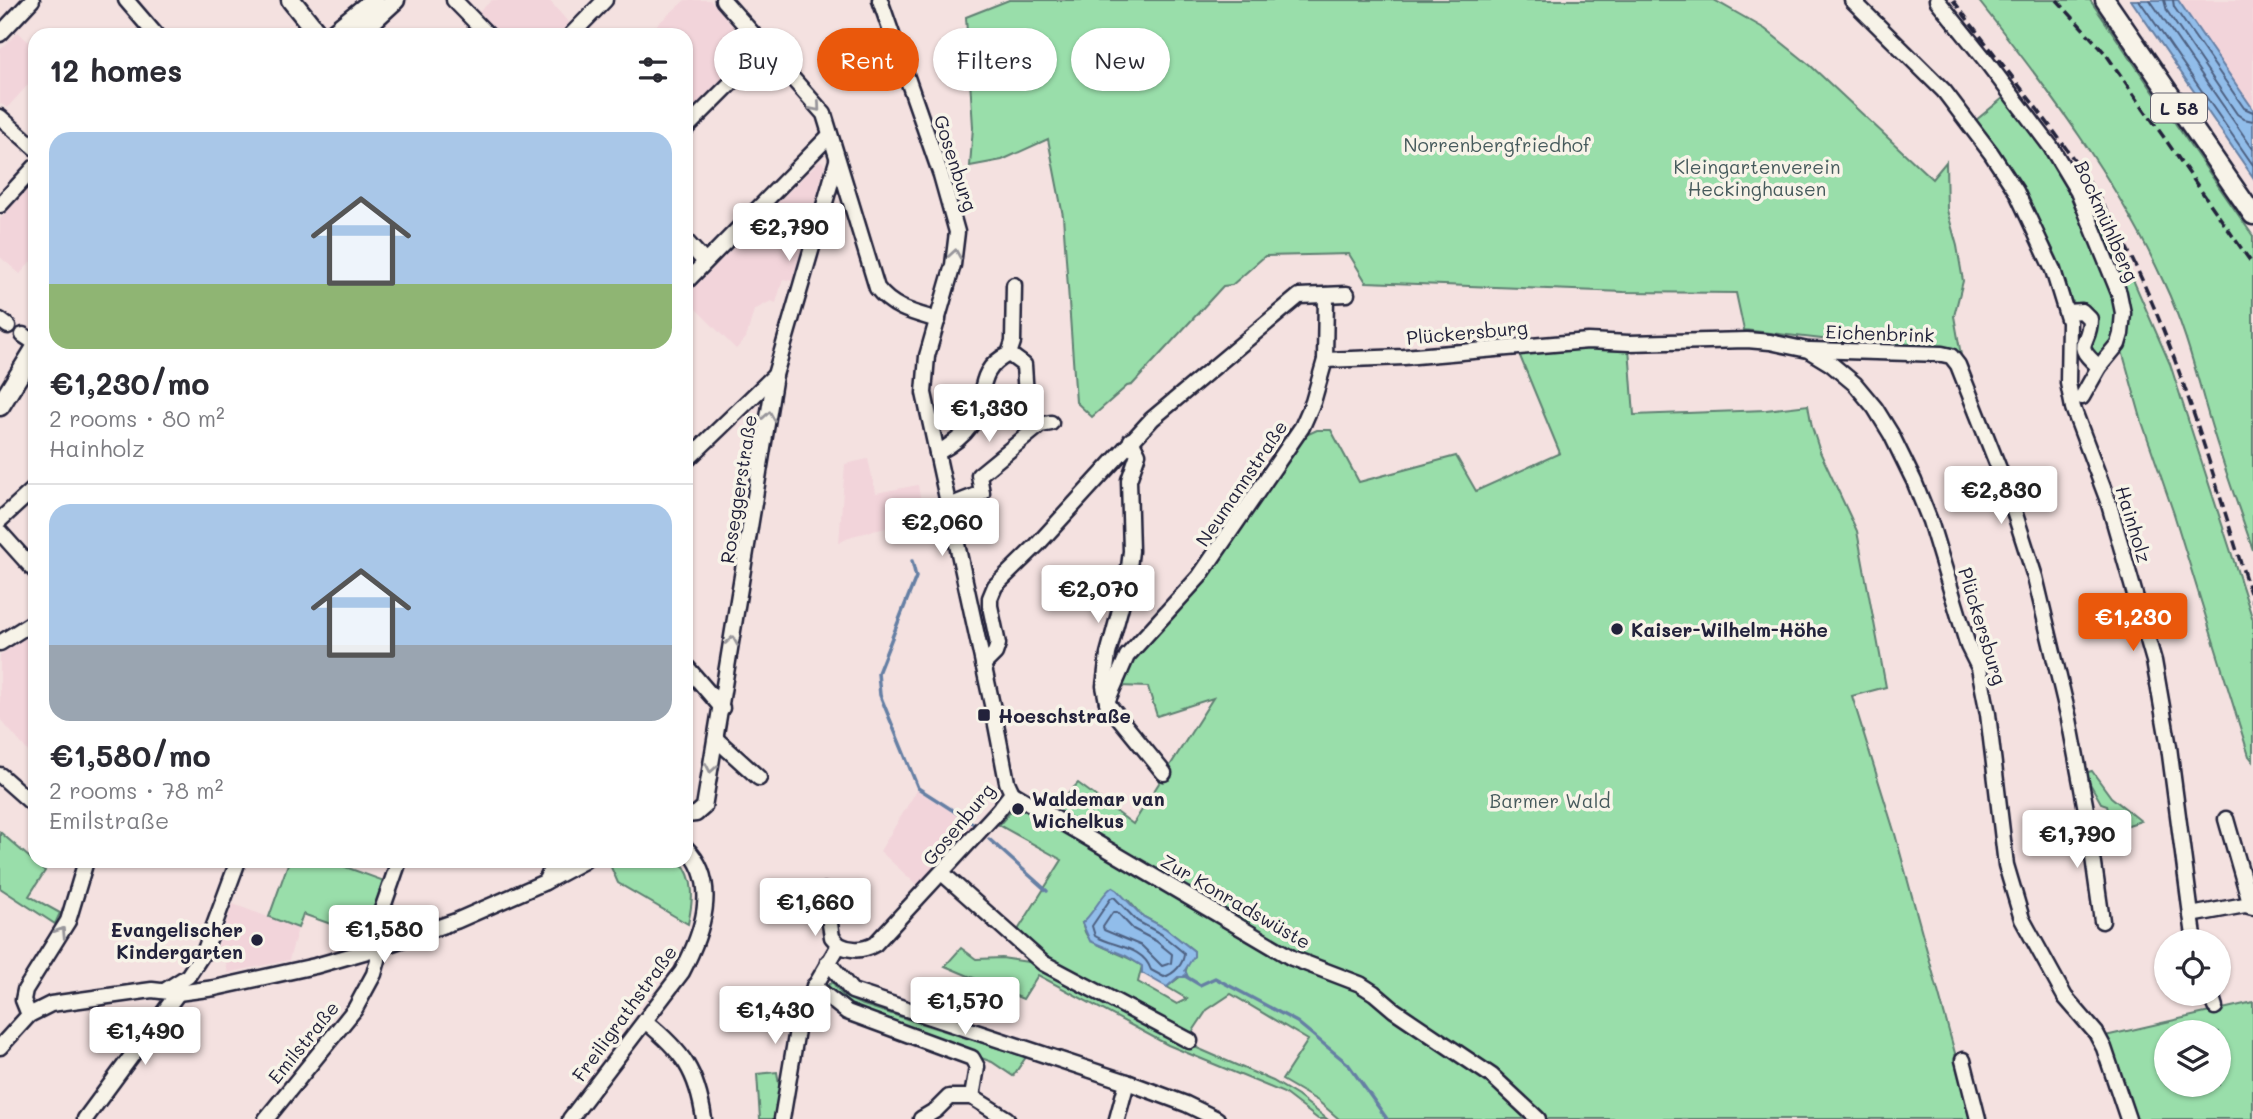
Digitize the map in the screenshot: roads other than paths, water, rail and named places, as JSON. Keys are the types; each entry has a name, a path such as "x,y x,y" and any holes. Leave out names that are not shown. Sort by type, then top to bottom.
{"main road":[{"path":"291,0 313,28"},
{"path":"340,28 374,0"},
{"path":"365,28 395,0"},
{"name":"L 58","path":"2105,0 2253,215"},
{"path":"0,406 28,349"}],"street":[{"path":"0,34 32,0"},
{"path":"126,0 150,28"},
{"path":"454,0 481,28"},
{"path":"578,28 605,0"},
{"path":"723,0 748,28"},
{"name":"Gosenburg","path":"839,945 855,950 867,949 875,944 1012,793 1007,782 924,393 927,356 957,247 954,216 880,0"},
{"name":"Hainholz","path":"1852,0 1944,91 1991,153 2016,191 2053,270 2067,312 2068,383 2073,408 2108,501 2154,661 2169,747 2193,929"},
{"name":"Bockmühlberg","path":"1937,0 2051,148 2082,203 2119,293 2123,324 2118,344 2099,367 2082,397"},
{"path":"693,121 723,91"},
{"path":"803,91 824,114 877,288 890,303 899,308 938,320"},
{"path":"0,117 28,142"},
{"path":"693,275 830,135"},
{"name":"Roseggerstraße","path":"693,814 704,807 775,375 837,162"},
{"path":"0,205 28,175"},
{"path":"693,249 705,262"},
{"path":"1009,354 1013,342 1014,285"},
{"path":"983,665 995,653 998,644 990,606 990,597 995,586 1037,545 1168,403 1292,300 1299,296 1347,294"},
{"name":"Neumannstraße","path":"1107,702 1127,656 1199,578 1302,427 1325,360 1326,295"},
{"path":"2067,312 2082,310 2090,319 2085,354 2099,367"},
{"name":"Plückersburg","path":"1325,360 1404,357 1588,341 1770,341 1808,350 1831,364 1855,384 1875,408 1891,434 1914,481 1930,521 1968,646 1982,677 2006,865 2022,919 2060,989 2100,1041 2128,1119"},
{"name":"Eichenbrink","path":"1808,350 1942,354 1951,356 1958,365 2007,489 2035,577 2069,719 2087,815 2102,921"},
{"path":"1009,354 1024,365 1027,412"},
{"path":"937,453 952,445 971,424 977,410 983,378 1001,357 1009,354"},
{"path":"693,454 775,375"},
{"path":"949,506 982,493 979,475 1040,425 1051,423"},
{"path":"1132,440 1138,454 1129,480 1131,551 1127,584 1104,676 1107,702 1164,773"},
{"path":"0,520 28,494"},
{"path":"0,532 28,563"},
{"path":"0,643 28,625"},
{"path":"693,675 722,708"},
{"path":"716,738 759,778"},
{"path":"0,775 28,800"},
{"name":"Zur Konradswüste","path":"1012,793 1293,958 1360,984 1492,1076 1538,1119"},
{"path":"2191,915 2252,906 2226,819"},
{"name":"Freiligrathstraße","path":"570,1119 682,972 702,925 705,885 699,864 693,857"},
{"path":"29,1014 23,1000 25,990 68,921 84,868"},
{"path":"85,1119 171,992 188,976 205,950 234,868"},
{"name":"Emilstraße","path":"266,1119 355,1009 374,974 378,960 377,924 397,868"},
{"path":"545,882 552,868"},
{"path":"0,1047 29,1014 51,1004 152,990 171,992 252,981 377,948 456,921 571,868"},
{"path":"942,873 1043,963 1189,1041"},
{"path":"782,1119 800,1012 839,945 832,937 825,891"},
{"path":"828,962 852,991 1128,1082 1217,1119"},
{"path":"814,986 847,1012 972,1058 977,1068 972,1097"},
{"path":"645,1021 670,1043 693,1075 700,1091 704,1119"},
{"path":"1963,1060 1978,1119"},
{"path":"1117,1119 1128,1082"},
{"path":"921,1119 936,1110 949,1097 972,1097 1007,1119"}],"water":[{"path":"2131,0 2178,0 2253,109 2253,177"},
{"path":"1112,887 1142,916 1165,928 1194,951 1194,956 1185,970 1188,977 1178,977 1167,987 1142,973 1142,966 1126,956 1090,941 1082,923"}],"waterway":[{"path":"912,561 916,577 878,673 880,695 918,788 974,824"},
{"path":"989,839 1047,891"},
{"path":"1185,976 1200,985 1215,978 1297,1022 1348,1064 1387,1119"}],"railway":[{"path":"1953,0 2062,142 2119,233 2160,321 2194,414 2253,602"},
{"path":"2057,0 2105,53 2253,265"}],"place":[{"name":"Kaiser-Wilhelm-Höhe","path":"1617,629"},
{"name":"Hoeschstraße","path":"984,715"},
{"name":"Waldemar van Wichelkus","path":"1018,809"},
{"name":"Evangelischer Kindergarten","path":"257,940"}],"park label":[{"name":"Norrenbergfriedhof","path":"1497,144"},
{"name":"Kleingartenverein Heckinghausen","path":"1757,177"},
{"name":"Barmer Wald","path":"1550,800"}]}
